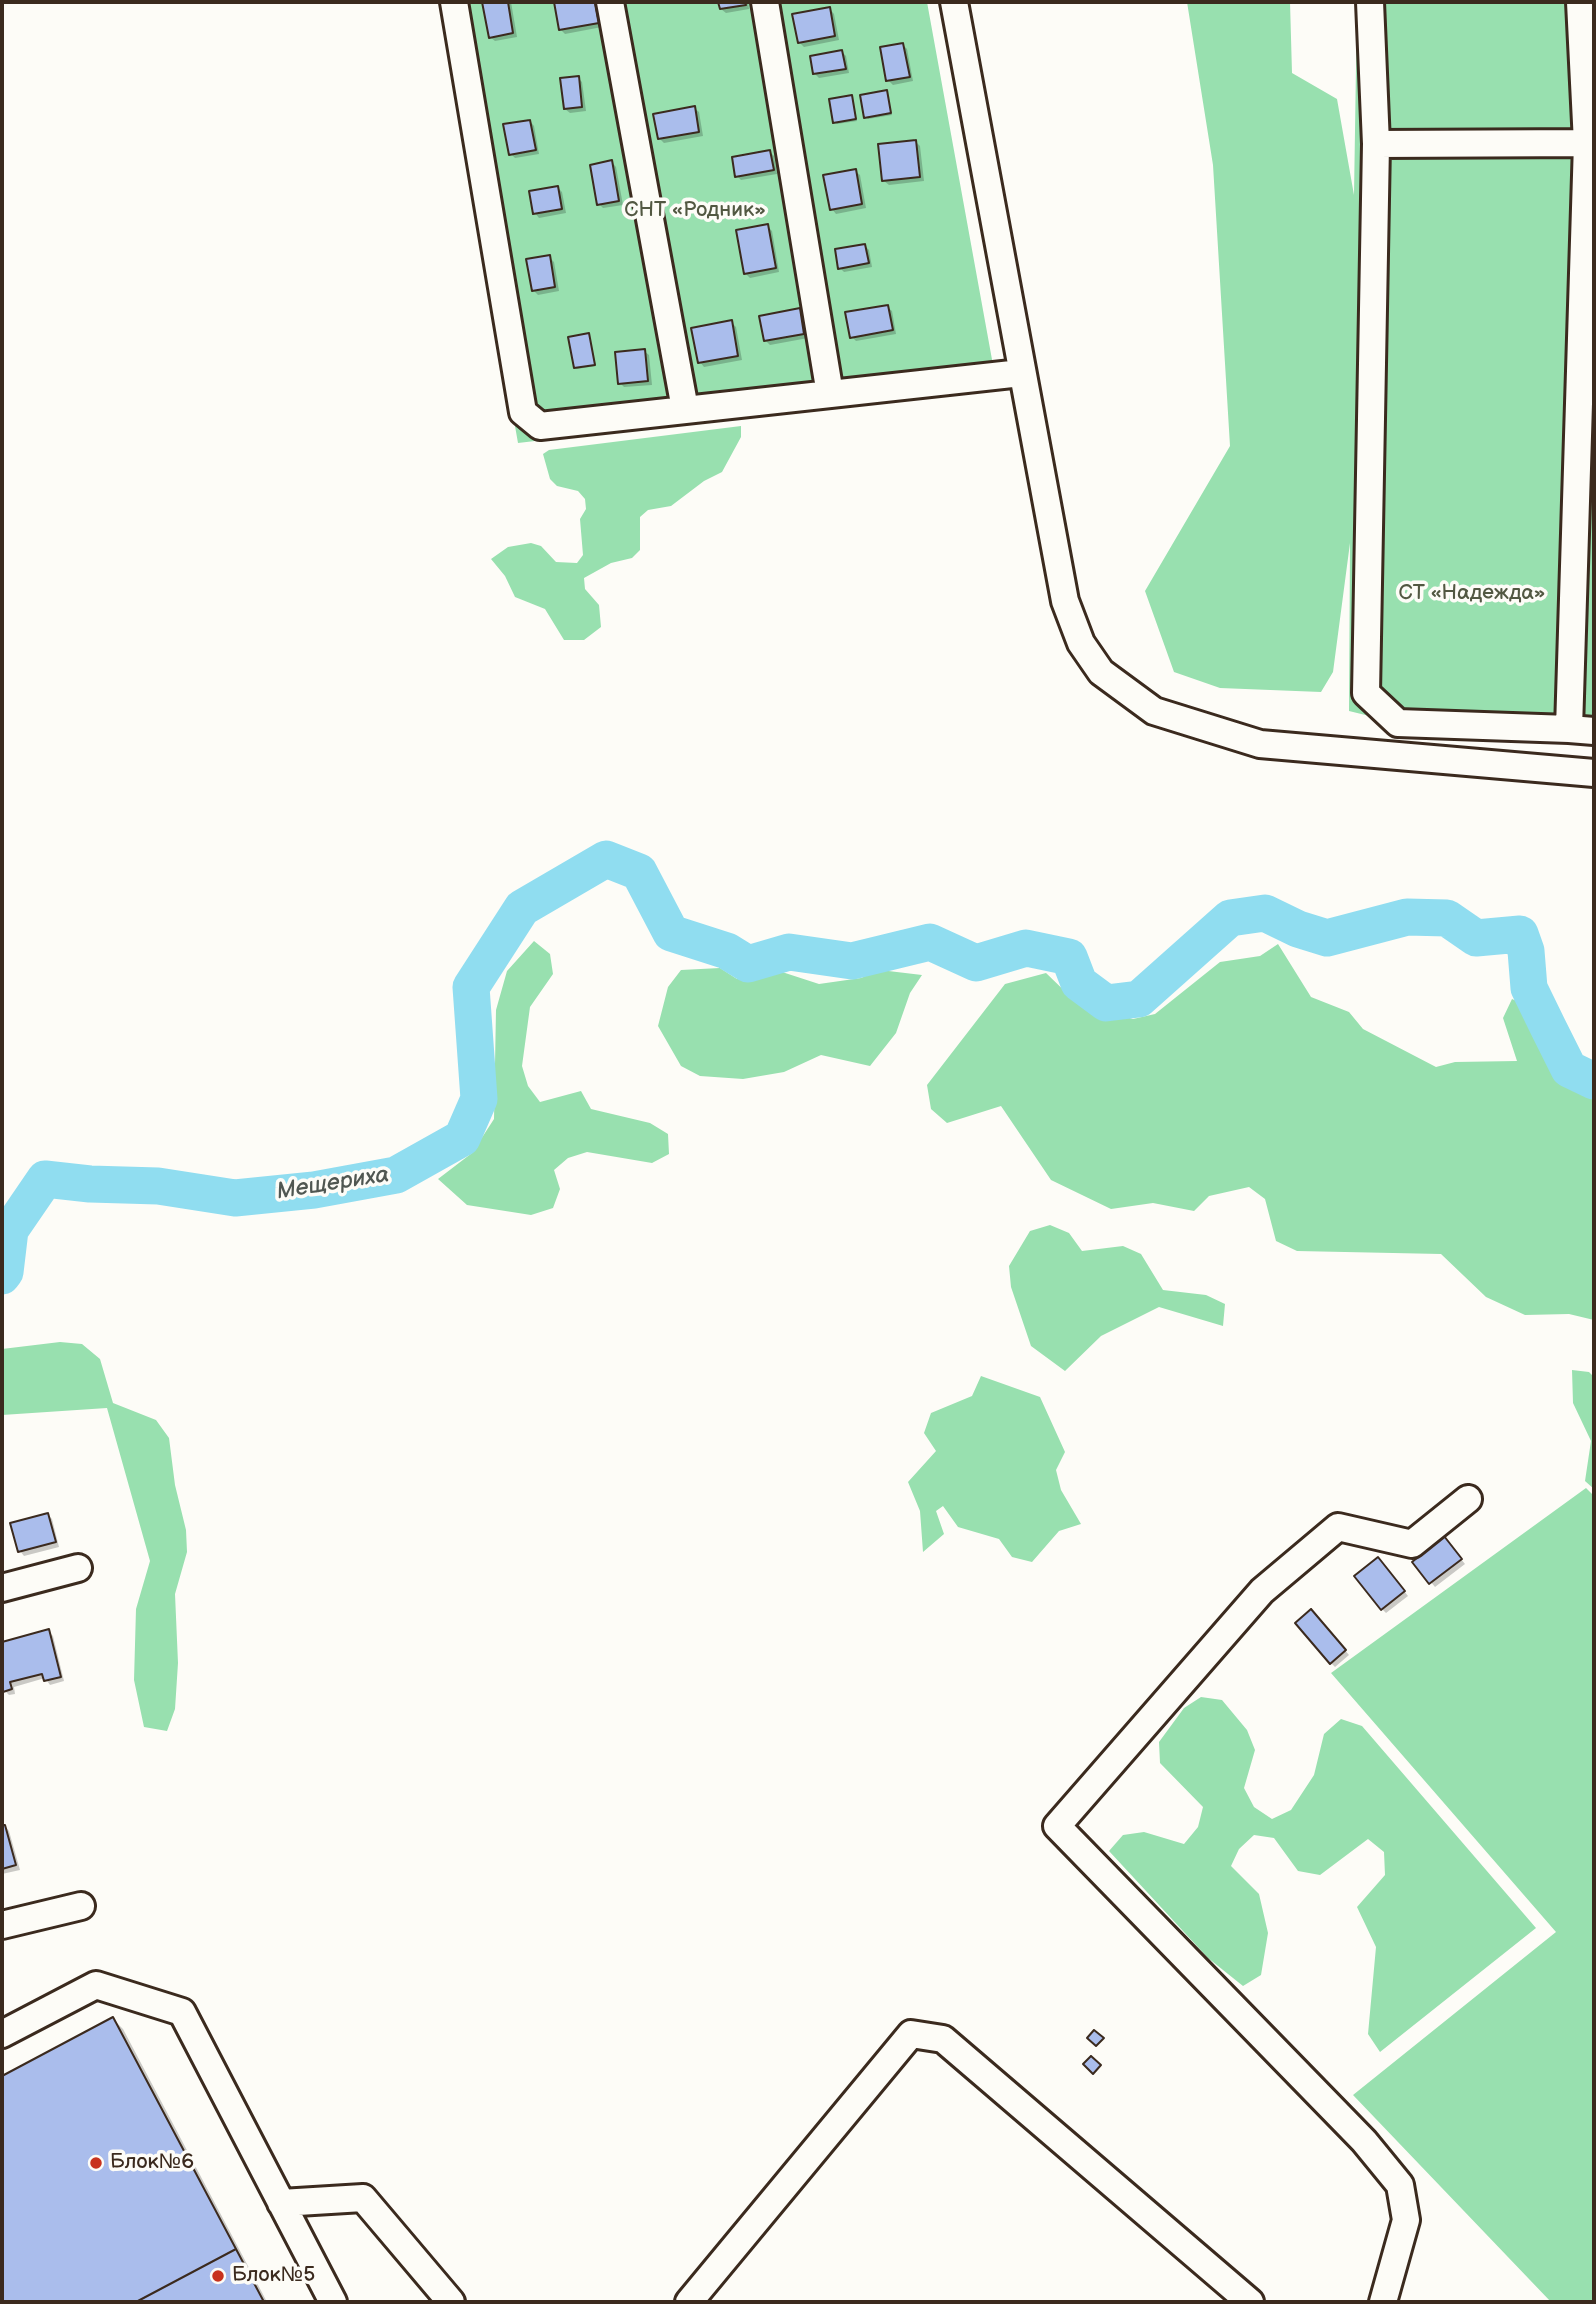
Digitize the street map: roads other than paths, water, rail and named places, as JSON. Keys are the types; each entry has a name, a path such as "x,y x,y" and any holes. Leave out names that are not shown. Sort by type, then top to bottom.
{"street":[{"path":"454,2 523,412 540,426 1021,373"},
{"path":"610,2 685,409"},
{"path":"765,2 830,394"},
{"path":"954,2 1065,601 1081,643 1101,672 1154,711 1261,744 1594,773"},
{"path":"1370,2 1376,144 1366,693 1398,723 1581,730 1591,143 1580,2"},
{"path":"1376,144 1591,143"},
{"path":"1383,2302 1406,2220 1400,2185 1364,2141 1057,1826 1262,1591 1338,1527 1412,1544 1468,1499"},
{"path":"2,1588 78,1568"},
{"path":"2,1925 81,1906"},
{"path":"2,2034 96,1984 182,2012 333,2302"},
{"path":"689,2302 911,2034 943,2039 1250,2302"},
{"path":"281,2203 363,2198 451,2302"}],"waterway":[{"name":"Мещериха","path":"2,1276 5,1272 10,1230 45,1179 90,1184 158,1186 235,1198 314,1190 396,1175 462,1138 479,1099 471,987 522,908 606,859 639,872 671,933 727,951 748,964 789,952 852,961 930,942 976,963 1026,948 1069,957 1079,983 1106,1003 1139,999 1230,918 1265,913 1298,929 1327,938 1407,917 1447,918 1476,938 1520,934 1526,951 1529,988 1569,1069 1594,1081"}],"place":[{"name":"Блок№6","path":"96,2163"},
{"name":"Блок№5","path":"218,2276"}],"park label":[{"name":"СНТ «Родник»","path":"695,211"},
{"name":"СТ «Надежда»","path":"1472,594"}]}
